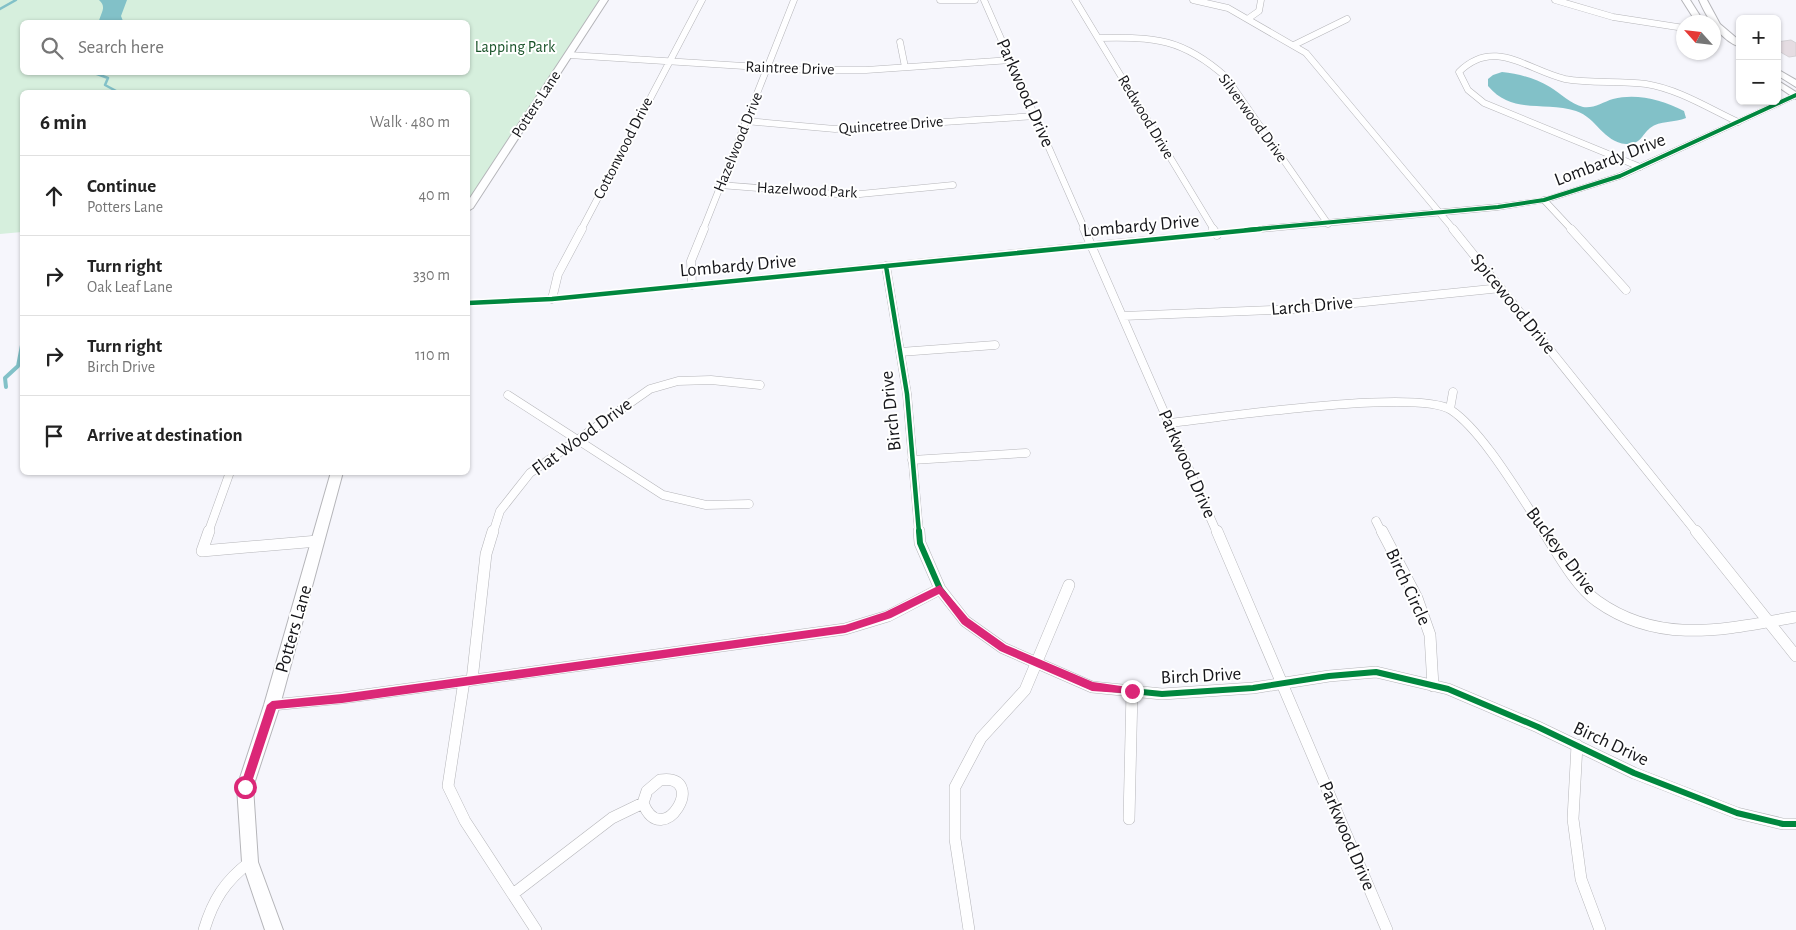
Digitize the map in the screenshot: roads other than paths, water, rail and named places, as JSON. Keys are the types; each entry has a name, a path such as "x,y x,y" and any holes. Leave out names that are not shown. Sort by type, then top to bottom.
{"main road":[{"name":"Potters Lane","path":"470,203 604,0"},
{"path":"1686,0 1696,15"},
{"path":"1702,0 1708,15"},
{"path":"1721,34 1736,43"},
{"path":"1721,36 1736,50"},
{"path":"1781,74 1796,84"},
{"path":"1781,85 1795,95"},
{"name":"Potters Lane","path":"274,930 250,862 245,787 272,705 336,475"}],"street":[{"name":"Cottonwood Drive","path":"552,299 558,274 702,0"},
{"name":"Hazelwood Drive","path":"692,285 691,260 794,0"},
{"path":"940,0 975,0"},
{"name":"Parkwood Drive","path":"984,0 1282,683 1387,930"},
{"name":"Redwood Drive","path":"1075,0 1216,235"},
{"name":"Spicewood Drive","path":"1193,0 1228,8 1249,18 1306,53 1501,288 1796,656"},
{"path":"1249,18 1260,11 1261,0"},
{"path":"1555,0 1613,17 1676,27"},
{"path":"1294,45 1347,19"},
{"name":"Silverwood Drive","path":"1098,38 1151,37 1168,40 1183,46 1211,63 1226,77 1328,224"},
{"path":"900,42 906,68"},
{"name":"Raintree Drive","path":"569,55 807,70 906,68 1011,60"},
{"path":"1640,167 1586,143 1491,107 1476,99 1461,83 1459,72 1466,63 1476,58 1496,56 1517,60 1566,79 1613,80 1667,90 1738,122"},
{"name":"Lombardy Drive","path":"470,303 552,299 1092,245 1440,213 1544,200 1585,189 1640,167 1795,95"},
{"name":"Quincetree Drive","path":"746,121 835,130 1036,116"},
{"name":"Hazelwood Park","path":"720,185 850,195 953,186"},
{"path":"1544,200 1626,290"},
{"name":"Birch Drive","path":"886,266 906,394 920,543 940,589 965,621 1003,648 1092,687 1162,694 1253,688 1330,676 1376,672 1448,689 1634,773 1736,813 1783,824 1796,824"},
{"name":"Larch Drive","path":"1122,316 1296,309 1501,288"},
{"path":"900,352 995,345"},
{"name":"Flat Wood Drive","path":"468,681 486,554 500,511 530,473 617,410 650,389 678,381 712,380 760,385"},
{"path":"1450,409 1453,392"},
{"path":"508,395 663,495 706,504 749,504"},
{"name":"Buckeye Drive","path":"1169,423 1377,401 1426,403 1450,409 1470,428 1497,461 1568,568 1596,600 1636,623 1688,631 1770,623 1796,617"},
{"path":"912,460 1026,453"},
{"path":"229,475 202,551 318,541"},
{"name":"Birch Circle","path":"1376,521 1417,598 1430,635 1433,686"},
{"path":"969,930 955,839 955,787 981,738 1025,690 1068,585"},
{"path":"272,705 342,698 845,629 888,616 940,589"},
{"path":"468,681 448,786 465,821 536,930"},
{"path":"1129,819 1132,691"},
{"path":"1577,746 1573,820 1580,871 1600,930"},
{"path":"513,894 612,818 643,803"},
{"path":"204,930 220,888 233,874 250,862"}],"water":[{"path":"99,0 127,0 121,16 123,20 99,20 103,10"},
{"path":"1502,72 1521,75 1539,81 1583,107 1594,106 1622,97 1640,97 1676,107 1684,111 1686,118 1654,125 1634,143 1618,142 1606,135 1583,114 1576,111 1564,108 1518,104 1497,95 1488,86 1488,79"}],"waterway":[{"path":"0,9 16,0"},
{"path":"100,75 108,78 105,85 114,90"},
{"path":"6,387 5,378 18,366 20,356"}],"park label":[{"name":"Lapping Park","path":"515,47"}]}
